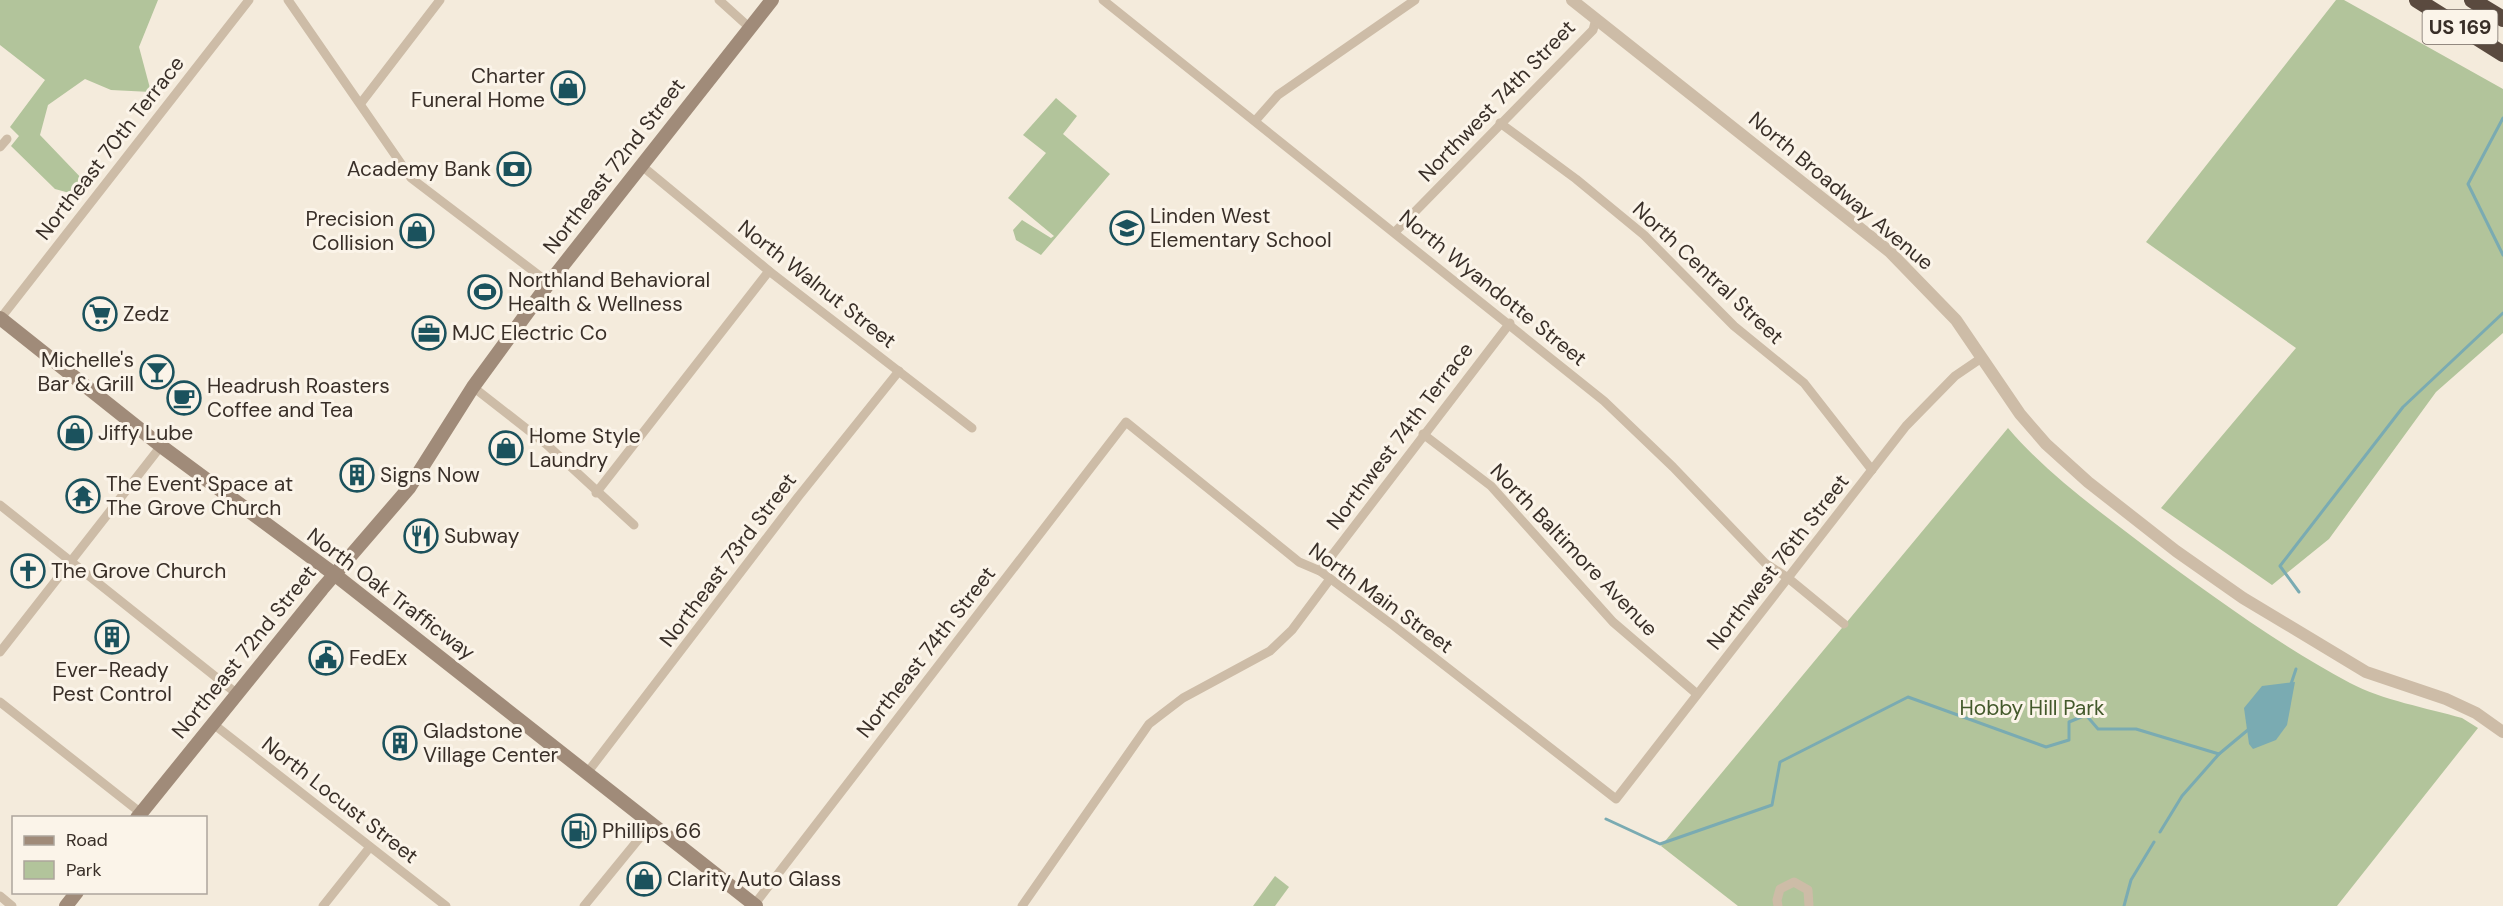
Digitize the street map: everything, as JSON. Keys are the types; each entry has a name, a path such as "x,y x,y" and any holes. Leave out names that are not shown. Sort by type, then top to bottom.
{"highway":[{"name":"US 169","path":"2417,0 2503,54"},
{"name":"US 169","path":"2472,0 2503,19"}],"main road":[{"name":"Northeast 72nd Street","path":"139,815 334,574 409,488 473,387 549,283 772,0"},
{"name":"North Oak Trafficway","path":"0,319 161,446 334,574 755,905"},
{"path":"66,906 75,894"}],"street":[{"name":"Northeast 70th Terrace","path":"0,319 249,0"},
{"path":"288,0 403,168 420,187 549,283"},
{"path":"361,104 440,0"},
{"path":"719,0 750,28"},
{"name":"North Wyandotte Street","path":"1102,0 1510,323 1604,401 1673,467 1735,535 1765,563 1788,578 1844,624"},
{"path":"1255,121 1278,95 1415,0"},
{"name":"North Broadway Avenue","path":"1572,0 1890,252 1956,320 2019,414 2046,444 2088,482 2176,551 2243,598 2366,672 2446,699 2476,713 2503,732"},
{"name":"Northwest 74th Street","path":"1395,232 1593,30 1596,19"},
{"name":"North Central Street","path":"1500,123 1576,179 1644,235 1734,326 1804,383 1872,470"},
{"path":"0,147 6,139"},
{"name":"North Walnut Street","path":"642,166 769,271 972,428"},
{"path":"596,493 769,271"},
{"name":"Northwest 74th Terrace","path":"1320,572 1423,434 1510,323"},
{"name":"Northwest 76th Street","path":"1617,799 1923,406 1955,376 1980,359"},
{"name":"Northeast 73rd Street","path":"587,773 798,497 899,371"},
{"path":"473,387 546,444 596,493 634,525"},
{"name":"North Main Street","path":"1126,422 1299,562 1330,579 1617,799"},
{"name":"Northeast 74th Street","path":"755,905 1126,422"},
{"name":"North Baltimore Avenue","path":"1423,434 1491,486 1613,622 1697,694"},
{"path":"0,652 161,446"},
{"path":"0,505 236,693"},
{"path":"1022,906 1149,724 1183,698 1270,651 1292,630 1330,579"},
{"path":"0,702 139,815"},
{"name":"North Locust Street","path":"212,723 446,906"},
{"path":"584,906 651,824"},
{"path":"323,906 370,847"},
{"path":"1778,906 1776,900 1779,889 1794,882 1808,890 1809,906"},
{"path":"0,896 12,906"}],"green space":[{"path":"0,0 158,0 139,47 151,92 111,90 85,79 48,105 40,135 86,183 84,197 55,189 11,146 19,136 10,127 45,80 0,45"},
{"path":"2336,0 2344,0 2503,89 2503,333 2436,392 2329,539 2272,585 2161,508 2296,348 2146,242"},
{"path":"1056,98 1077,116 1063,134 1110,174 1041,255 1016,240 1013,230 1022,220 1051,238 1054,236 1008,198 1046,153 1023,135"},
{"name":"Hobby Hill Park","path":"2008,428 2038,460 2089,503 2192,581 2270,635 2323,668 2363,689 2390,699 2462,718 2478,728 2337,906 1738,906 1661,846"},
{"path":"1275,876 1289,887 1275,906 1253,906"}],"water":[{"path":"2295,682 2287,725 2276,740 2253,749 2249,744 2244,708 2262,686"}],"waterway":[{"path":"2503,118 2468,184 2503,255"},
{"path":"2299,592 2280,566 2403,407 2503,313"},
{"path":"2291,684 2296,669"},
{"path":"1606,819 1660,844 1772,805 1780,762 1908,697 2046,747 2069,740 2069,722 2086,715 2098,729 2136,729 2219,754 2249,729"},
{"path":"2160,832 2182,796 2219,754"},
{"path":"2124,906 2131,880 2154,842"}],"place":[{"name":"Charter Funeral Home","path":"568,88"},
{"name":"Academy Bank","path":"514,169"},
{"name":"Linden West Elementary School","path":"1127,228"},
{"name":"Precision Collision","path":"417,231"},
{"name":"Northland Behavioral Health & Wellness","path":"485,292"},
{"name":"Zedz","path":"100,314"},
{"name":"MJC Electric Co","path":"429,333"},
{"name":"Michelle's Bar & Grill","path":"157,372"},
{"name":"Headrush Roasters Coffee and Tea","path":"184,398"},
{"name":"Jiffy Lube","path":"75,433"},
{"name":"Home Style Laundry","path":"506,448"},
{"name":"Signs Now","path":"357,475"},
{"name":"The Event Space at The Grove Church","path":"83,496"},
{"name":"Subway","path":"421,536"},
{"name":"The Grove Church","path":"28,571"},
{"name":"Ever-Ready Pest Control","path":"112,637"},
{"name":"FedEx","path":"326,658"},
{"name":"Gladstone Village Center","path":"400,743"},
{"name":"Phillips 66","path":"579,831"},
{"name":"Clarity Auto Glass","path":"644,879"}]}
